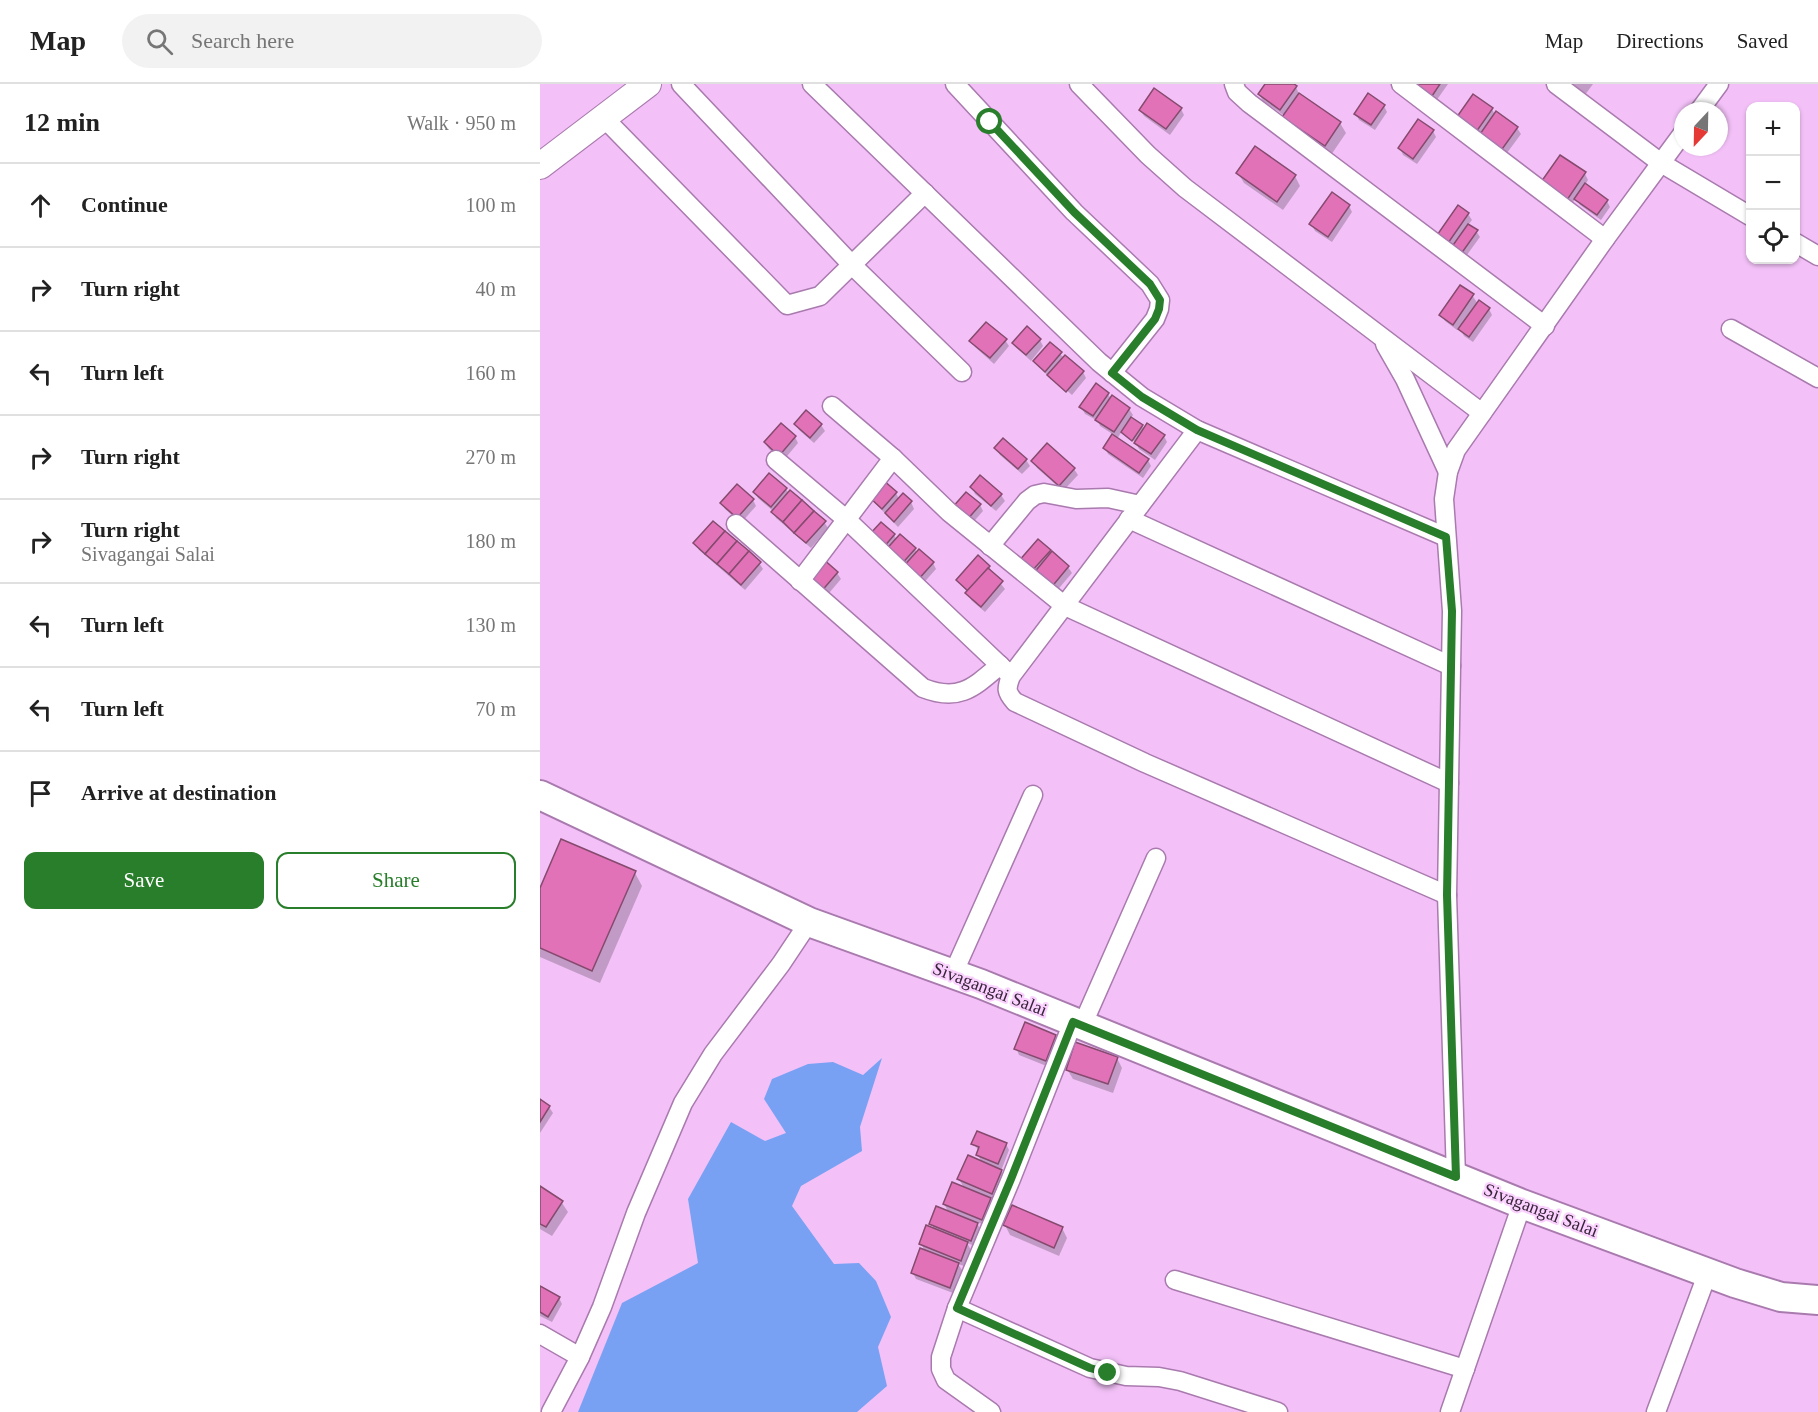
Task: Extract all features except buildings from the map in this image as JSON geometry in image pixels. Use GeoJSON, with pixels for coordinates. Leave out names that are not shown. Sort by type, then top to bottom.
{"type":"FeatureCollection","features":[{"type":"Feature","properties":{"kind":"main road","name":"Sivagangai Salai"},"geometry":{"type":"LineString","coordinates":[[540,795],[809,922],[953,974],[1522,1204],[1735,1283],[1781,1297],[1818,1300]]}},
{"type":"Feature","properties":{"kind":"street"},"geometry":{"type":"LineString","coordinates":[[540,166],[648,84]]}},
{"type":"Feature","properties":{"kind":"street"},"geometry":{"type":"LineString","coordinates":[[681,84],[852,265],[962,372]]}},
{"type":"Feature","properties":{"kind":"street"},"geometry":{"type":"LineString","coordinates":[[812,84],[1099,362],[1142,397],[1197,430],[1446,537]]}},
{"type":"Feature","properties":{"kind":"street"},"geometry":{"type":"LineString","coordinates":[[955,84],[1074,212],[1150,284],[1160,300],[1155,319],[1112,373]]}},
{"type":"Feature","properties":{"kind":"street"},"geometry":{"type":"LineString","coordinates":[[1079,84],[1148,155],[1185,188],[1482,413]]}},
{"type":"Feature","properties":{"kind":"street"},"geometry":{"type":"LineString","coordinates":[[1234,84],[1237,92],[1249,103],[1545,326]]}},
{"type":"Feature","properties":{"kind":"street"},"geometry":{"type":"LineString","coordinates":[[1401,84],[1605,239]]}},
{"type":"Feature","properties":{"kind":"street"},"geometry":{"type":"LineString","coordinates":[[1556,84],[1661,163],[1746,214]]}},
{"type":"Feature","properties":{"kind":"street"},"geometry":{"type":"LineString","coordinates":[[1706,102],[1719,84]]}},
{"type":"Feature","properties":{"kind":"street"},"geometry":{"type":"LineString","coordinates":[[604,118],[787,305],[820,296],[926,193]]}},
{"type":"Feature","properties":{"kind":"street"},"geometry":{"type":"LineString","coordinates":[[1456,1177],[1447,895],[1452,611],[1444,500],[1448,472],[1456,450],[1674,145]]}},
{"type":"Feature","properties":{"kind":"street"},"geometry":{"type":"LineString","coordinates":[[1800,245],[1818,256]]}},
{"type":"Feature","properties":{"kind":"street"},"geometry":{"type":"LineString","coordinates":[[1731,329],[1818,378]]}},
{"type":"Feature","properties":{"kind":"street"},"geometry":{"type":"LineString","coordinates":[[1381,338],[1405,379],[1448,472]]}},
{"type":"Feature","properties":{"kind":"street"},"geometry":{"type":"LineString","coordinates":[[832,406],[893,458],[949,512],[1065,606],[1449,783]]}},
{"type":"Feature","properties":{"kind":"street"},"geometry":{"type":"LineString","coordinates":[[736,525],[923,688],[940,694],[957,693],[1005,671],[1065,606],[1197,430]]}},
{"type":"Feature","properties":{"kind":"street"},"geometry":{"type":"LineString","coordinates":[[801,581],[893,458]]}},
{"type":"Feature","properties":{"kind":"street"},"geometry":{"type":"LineString","coordinates":[[776,460],[847,520],[1005,671],[1007,694],[1016,702],[1145,763],[1447,895]]}},
{"type":"Feature","properties":{"kind":"street"},"geometry":{"type":"LineString","coordinates":[[990,546],[1027,501],[1035,495],[1044,492],[1076,499],[1108,498],[1451,666]]}},
{"type":"Feature","properties":{"kind":"street"},"geometry":{"type":"LineString","coordinates":[[953,974],[1033,795]]}},
{"type":"Feature","properties":{"kind":"street"},"geometry":{"type":"LineString","coordinates":[[991,1412],[946,1380],[940,1369],[940,1358],[957,1308],[1077,1024],[1156,858]]}},
{"type":"Feature","properties":{"kind":"street"},"geometry":{"type":"LineString","coordinates":[[551,1412],[580,1357],[602,1307],[636,1213],[683,1103],[713,1053],[781,964],[809,922]]}},
{"type":"Feature","properties":{"kind":"street"},"geometry":{"type":"LineString","coordinates":[[1450,1412],[1522,1204]]}},
{"type":"Feature","properties":{"kind":"street"},"geometry":{"type":"LineString","coordinates":[[1656,1412],[1708,1272]]}},
{"type":"Feature","properties":{"kind":"street"},"geometry":{"type":"LineString","coordinates":[[1175,1280],[1465,1369]]}},
{"type":"Feature","properties":{"kind":"street"},"geometry":{"type":"LineString","coordinates":[[957,1308],[1090,1368],[1126,1376],[1159,1377],[1180,1381],[1278,1412]]}},
{"type":"Feature","properties":{"kind":"street"},"geometry":{"type":"LineString","coordinates":[[540,1335],[580,1357]]}},
{"type":"Feature","properties":{"kind":"water"},"geometry":{"type":"Polygon","coordinates":[[[882,1058],[860,1127],[862,1151],[801,1186],[792,1206],[834,1264],[859,1263],[876,1281],[891,1317],[878,1347],[887,1386],[857,1412],[578,1412],[622,1303],[698,1263],[688,1199],[731,1122],[765,1141],[786,1133],[764,1099],[772,1079],[808,1064],[833,1062],[863,1075],[882,1058]]]}},
{"type":"Feature","properties":{"kind":"route"},"geometry":{"type":"LineString","coordinates":[[990,122],[1074,212],[1150,284],[1160,300],[1155,319],[1112,373],[1142,397],[1197,430],[1446,537],[1452,611],[1447,895],[1456,1177],[1073,1022],[957,1308],[1090,1368],[1108,1373]]}}]}
